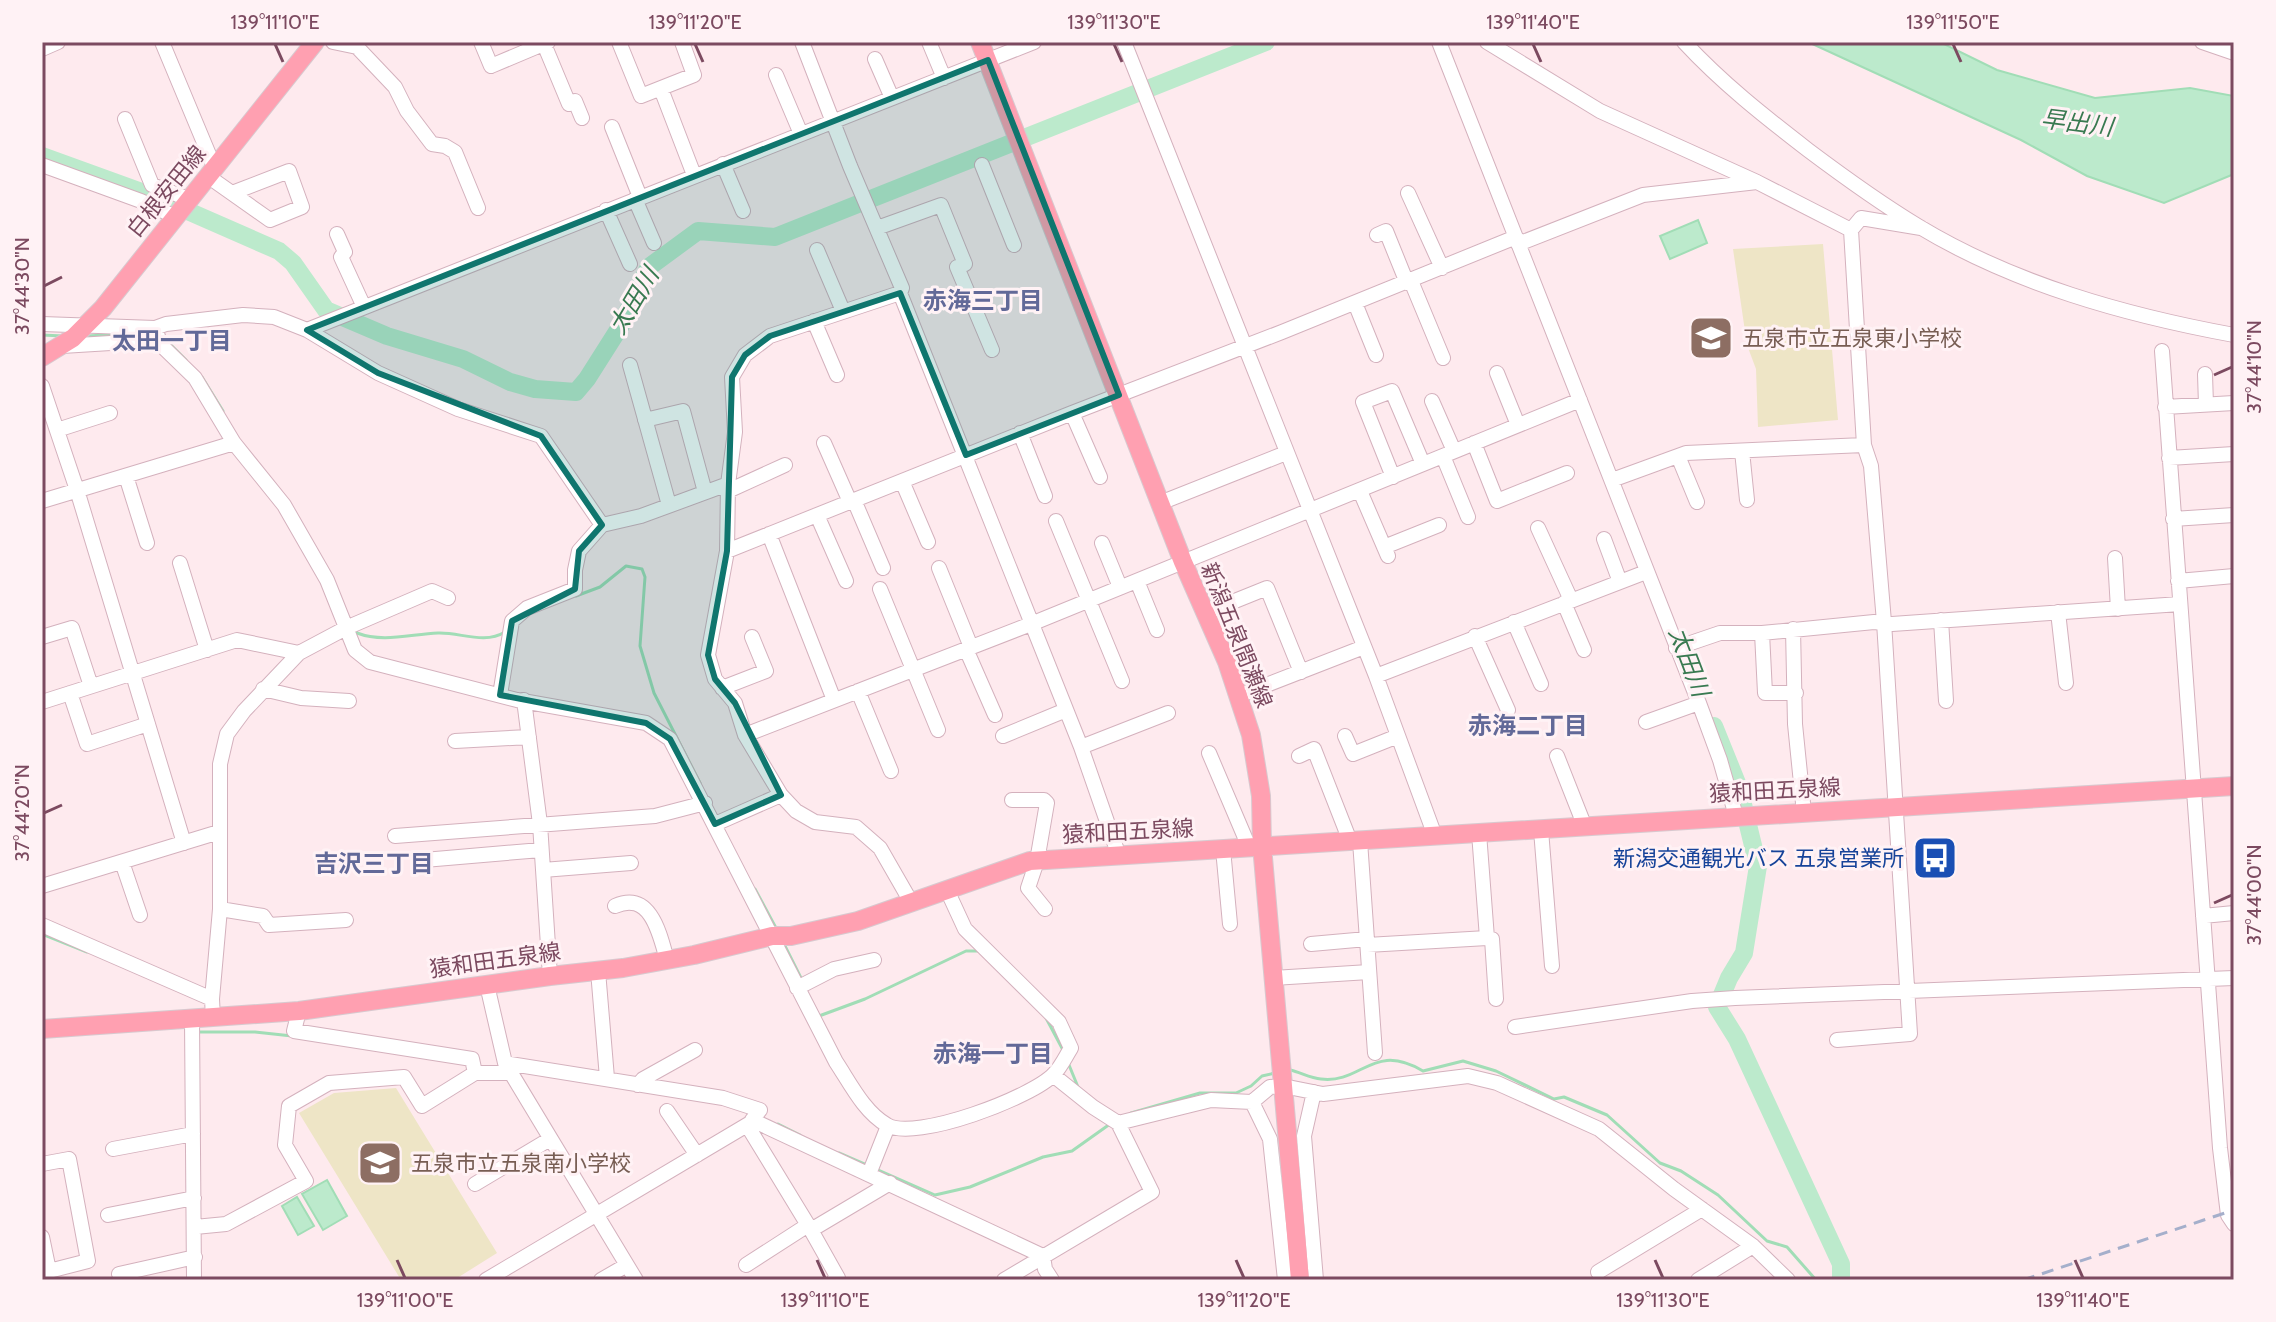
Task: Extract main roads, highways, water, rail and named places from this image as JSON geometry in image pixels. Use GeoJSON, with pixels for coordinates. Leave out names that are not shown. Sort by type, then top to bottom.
{"type":"FeatureCollection","features":[{"type":"Feature","properties":{"kind":"main road","name":"白根安田線"},"geometry":{"type":"LineString","coordinates":[[42,357],[62,346],[85,327],[191,200],[315,42]]}},
{"type":"Feature","properties":{"kind":"main road","name":"新潟五泉間瀬線"},"geometry":{"type":"LineString","coordinates":[[980,42],[1183,562],[1227,662],[1251,735],[1261,796],[1256,846],[1282,1062],[1300,1280]]}},
{"type":"Feature","properties":{"kind":"main road","name":"猿和田五泉線"},"geometry":{"type":"LineString","coordinates":[[42,1029],[192,1019],[212,1009],[299,1011],[667,960],[772,936],[791,936],[858,921],[997,871],[1037,861],[2234,786]]}},
{"type":"Feature","properties":{"kind":"water","name":"早出川"},"geometry":{"type":"Polygon","coordinates":[[[1808,42],[1940,42],[1997,70],[2095,98],[2190,88],[2234,96],[2234,174],[2164,203],[2087,176],[2021,140],[1808,42]]]}},
{"type":"Feature","properties":{"kind":"water"},"geometry":{"type":"Polygon","coordinates":[[[1698,220],[1707,243],[1670,259],[1660,236],[1698,220]]]}},
{"type":"Feature","properties":{"kind":"water"},"geometry":{"type":"Polygon","coordinates":[[[327,1180],[347,1216],[323,1230],[302,1194],[327,1180]]]}},
{"type":"Feature","properties":{"kind":"water"},"geometry":{"type":"Polygon","coordinates":[[[297,1197],[314,1226],[298,1235],[282,1206],[297,1197]]]}},
{"type":"Feature","properties":{"kind":"waterway","name":"太田川"},"geometry":{"type":"LineString","coordinates":[[42,156],[158,198],[279,251],[293,263],[326,310],[387,336],[463,359],[510,382],[535,389],[576,392],[620,327],[649,267],[698,231],[775,237],[1266,42]]}},
{"type":"Feature","properties":{"kind":"waterway"},"geometry":{"type":"LineString","coordinates":[[86,336],[127,334]]}},
{"type":"Feature","properties":{"kind":"waterway"},"geometry":{"type":"LineString","coordinates":[[42,335],[63,336]]}},
{"type":"Feature","properties":{"kind":"waterway"},"geometry":{"type":"LineString","coordinates":[[171,345],[186,360]]}},
{"type":"Feature","properties":{"kind":"waterway"},"geometry":{"type":"LineString","coordinates":[[202,377],[223,411]]}},
{"type":"Feature","properties":{"kind":"waterway"},"geometry":{"type":"LineString","coordinates":[[576,596],[600,587],[626,566],[642,569],[645,577],[640,646],[654,693],[700,783]]}},
{"type":"Feature","properties":{"kind":"waterway"},"geometry":{"type":"LineString","coordinates":[[355,628],[357,633],[387,638],[438,633],[489,638],[505,632]]}},
{"type":"Feature","properties":{"kind":"waterway","name":"太田川"},"geometry":{"type":"LineString","coordinates":[[1714,726],[1739,788],[1758,866],[1744,953],[1717,1007],[1737,1039],[1841,1264],[1841,1280]]}},
{"type":"Feature","properties":{"kind":"waterway"},"geometry":{"type":"LineString","coordinates":[[755,889],[776,928]]}},
{"type":"Feature","properties":{"kind":"waterway"},"geometry":{"type":"LineString","coordinates":[[42,934],[87,952]]}},
{"type":"Feature","properties":{"kind":"waterway"},"geometry":{"type":"LineString","coordinates":[[783,942],[801,978]]}},
{"type":"Feature","properties":{"kind":"waterway"},"geometry":{"type":"LineString","coordinates":[[818,1014],[865,999],[966,951],[979,951]]}},
{"type":"Feature","properties":{"kind":"waterway"},"geometry":{"type":"LineString","coordinates":[[1046,1018],[1063,1050]]}},
{"type":"Feature","properties":{"kind":"waterway"},"geometry":{"type":"LineString","coordinates":[[198,1030],[292,1036]]}},
{"type":"Feature","properties":{"kind":"waterway"},"geometry":{"type":"LineString","coordinates":[[1290,1070],[1317,1078],[1335,1079],[1392,1060],[1423,1071],[1463,1061],[1496,1071],[1554,1099],[1564,1097],[1607,1115],[1660,1163],[1681,1171],[1718,1195],[1767,1241],[1787,1247],[1816,1280]]}},
{"type":"Feature","properties":{"kind":"waterway"},"geometry":{"type":"LineString","coordinates":[[1069,1065],[1078,1087]]}},
{"type":"Feature","properties":{"kind":"waterway"},"geometry":{"type":"LineString","coordinates":[[1131,1113],[1200,1093],[1236,1093],[1262,1076],[1275,1073]]}},
{"type":"Feature","properties":{"kind":"waterway"},"geometry":{"type":"LineString","coordinates":[[778,1124],[800,1135]]}},
{"type":"Feature","properties":{"kind":"waterway"},"geometry":{"type":"LineString","coordinates":[[876,1169],[935,1195],[970,1187],[1043,1157],[1072,1151],[1110,1124]]}},
{"type":"Feature","properties":{"kind":"waterway"},"geometry":{"type":"LineString","coordinates":[[839,1153],[869,1166]]}},
{"type":"Feature","properties":{"kind":"railway"},"geometry":{"type":"LineString","coordinates":[[2023,1280],[2234,1210]]}},
{"type":"Feature","properties":{"kind":"place","name":"五泉市立五泉東小学校"},"geometry":{"type":"Point","coordinates":[1711,338]}},
{"type":"Feature","properties":{"kind":"place","name":"新潟交通観光バス 五泉営業所"},"geometry":{"type":"Point","coordinates":[1935,858]}},
{"type":"Feature","properties":{"kind":"place","name":"五泉市立五泉南小学校"},"geometry":{"type":"Point","coordinates":[380,1163]}},
{"type":"Feature","properties":{"kind":"district","name":"赤海三丁目"},"geometry":{"type":"Point","coordinates":[983,301]}},
{"type":"Feature","properties":{"kind":"district","name":"太田一丁目"},"geometry":{"type":"Point","coordinates":[172,341]}},
{"type":"Feature","properties":{"kind":"district","name":"赤海二丁目"},"geometry":{"type":"Point","coordinates":[1528,726]}},
{"type":"Feature","properties":{"kind":"district","name":"吉沢三丁目"},"geometry":{"type":"Point","coordinates":[374,864]}},
{"type":"Feature","properties":{"kind":"district","name":"赤海一丁目"},"geometry":{"type":"Point","coordinates":[993,1054]}}]}
